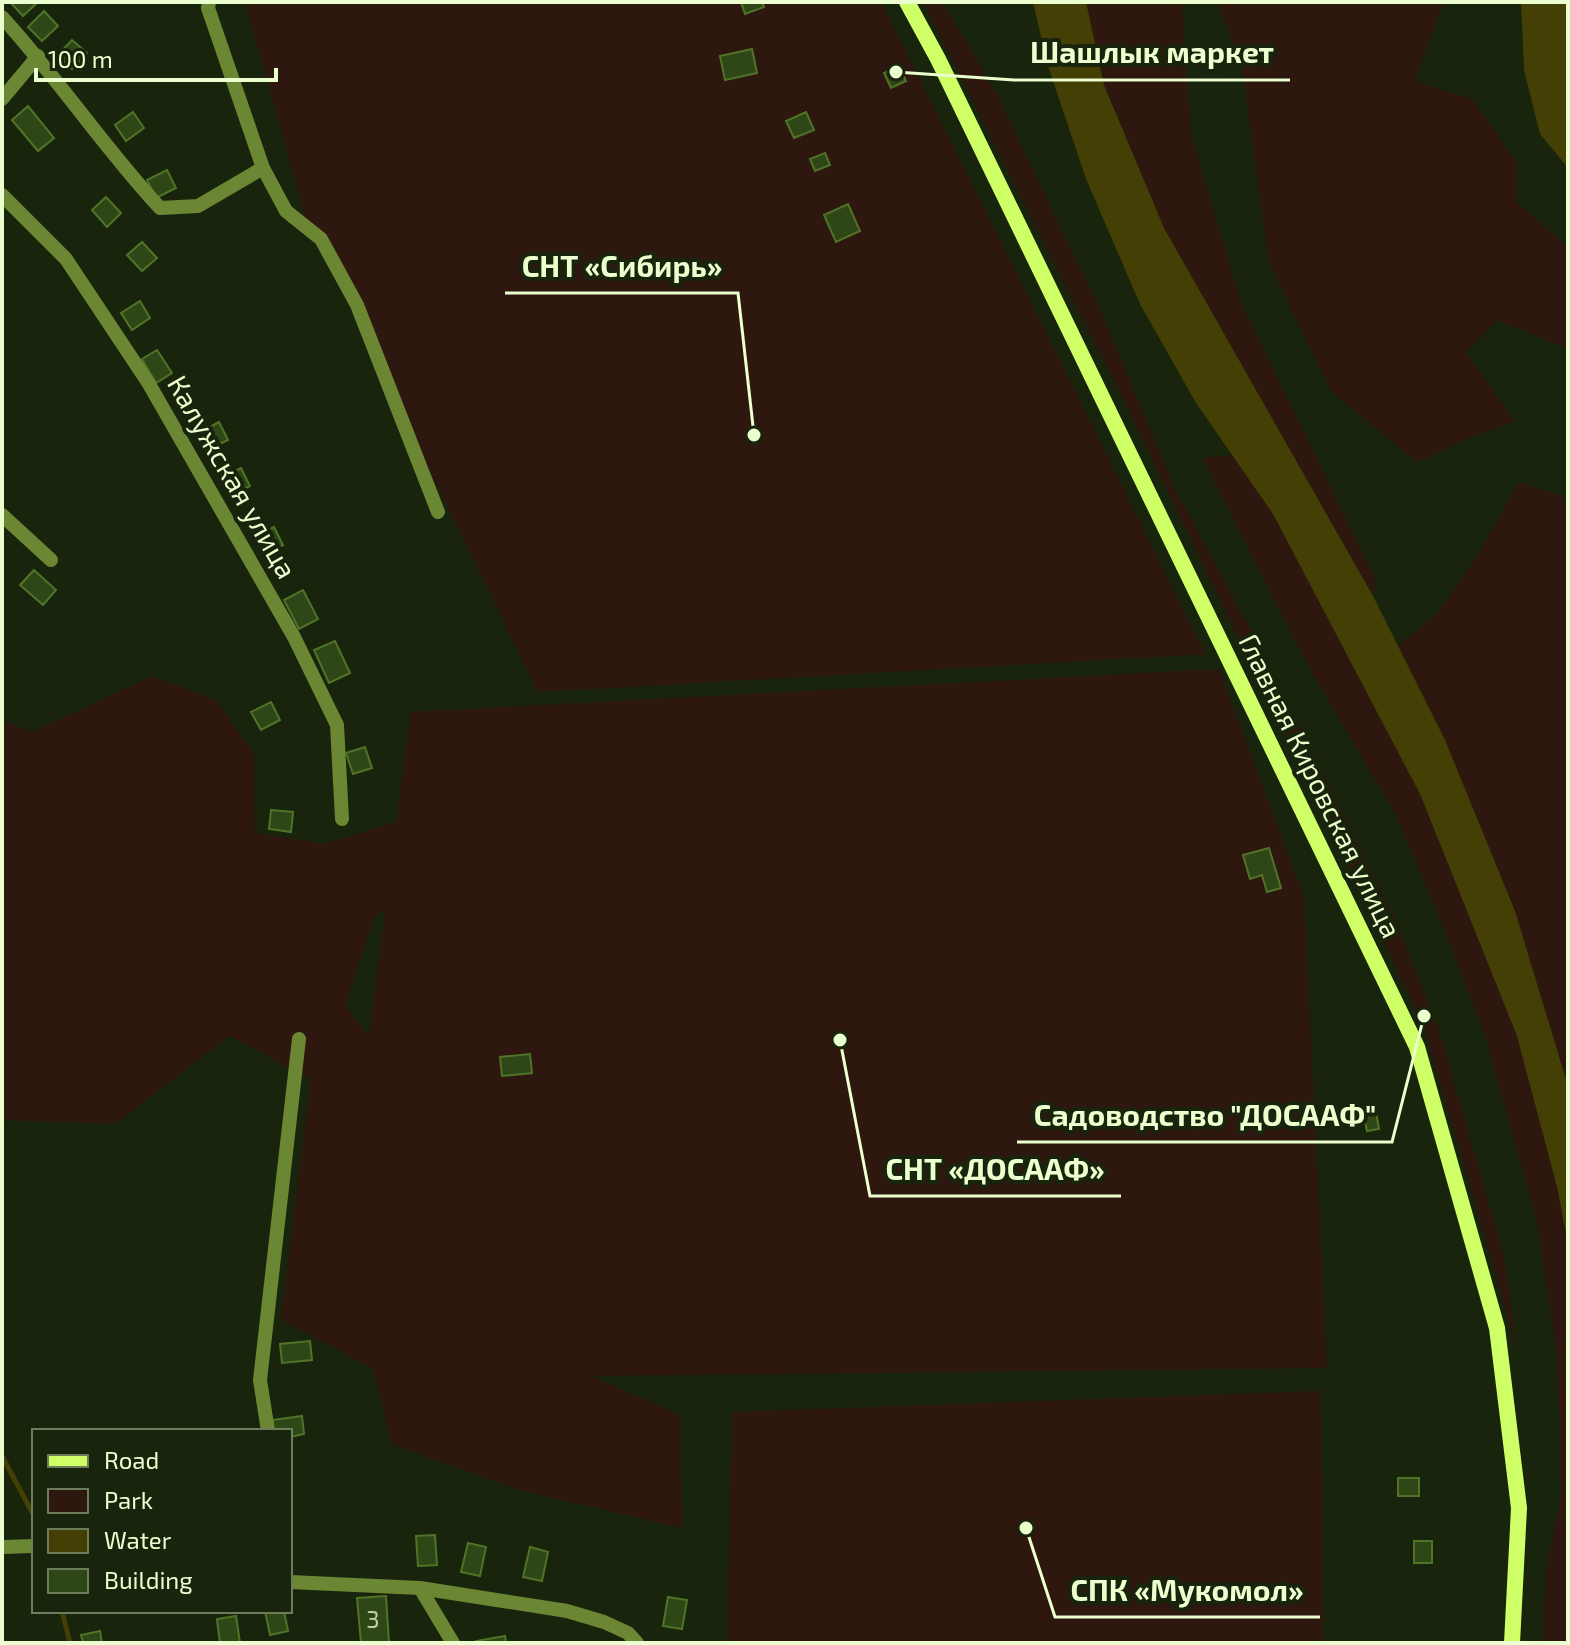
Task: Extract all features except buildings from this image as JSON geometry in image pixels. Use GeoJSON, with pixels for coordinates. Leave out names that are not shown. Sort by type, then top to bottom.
{"type":"FeatureCollection","features":[{"type":"Feature","properties":{"kind":"main road","name":"Главная Кировская улица"},"geometry":{"type":"LineString","coordinates":[[907,2],[945,73],[1417,1047],[1497,1328],[1519,1508],[1512,1643]]}},
{"type":"Feature","properties":{"kind":"street"},"geometry":{"type":"LineString","coordinates":[[209,2],[208,8],[263,168],[286,211],[321,239],[357,305],[438,512]]}},
{"type":"Feature","properties":{"kind":"street"},"geometry":{"type":"LineString","coordinates":[[2,17],[38,56],[160,208],[198,206],[263,168]]}},
{"type":"Feature","properties":{"kind":"street"},"geometry":{"type":"LineString","coordinates":[[2,99],[38,56]]}},
{"type":"Feature","properties":{"kind":"street","name":"Калужская улица"},"geometry":{"type":"LineString","coordinates":[[2,195],[66,259],[149,384],[294,637],[337,725],[342,819]]}},
{"type":"Feature","properties":{"kind":"street"},"geometry":{"type":"LineString","coordinates":[[2,515],[51,560]]}},
{"type":"Feature","properties":{"kind":"street"},"geometry":{"type":"LineString","coordinates":[[268,1429],[260,1380],[299,1039]]}},
{"type":"Feature","properties":{"kind":"street"},"geometry":{"type":"LineString","coordinates":[[2,1547],[32,1546]]}},
{"type":"Feature","properties":{"kind":"street"},"geometry":{"type":"LineString","coordinates":[[292,1582],[420,1588],[567,1611],[604,1622],[628,1633],[637,1643]]}},
{"type":"Feature","properties":{"kind":"street"},"geometry":{"type":"LineString","coordinates":[[420,1588],[453,1643]]}},
{"type":"Feature","properties":{"kind":"green space"},"geometry":{"type":"Polygon","coordinates":[[[245,2],[881,2],[1206,654],[538,692],[305,216],[245,2]]]}},
{"type":"Feature","properties":{"kind":"green space"},"geometry":{"type":"Polygon","coordinates":[[[923,2],[943,2],[997,95],[1104,318],[1174,487],[1259,645],[1394,916],[1438,1027],[1504,1258],[1519,1355],[1423,1024],[1131,415],[923,2]]]}},
{"type":"Feature","properties":{"kind":"green space"},"geometry":{"type":"Polygon","coordinates":[[[1086,2],[1182,2],[1191,133],[1240,301],[1376,580],[1373,596],[1164,228],[1104,85],[1086,2]]]}},
{"type":"Feature","properties":{"kind":"green space"},"geometry":{"type":"Polygon","coordinates":[[[1217,2],[1444,2],[1414,81],[1472,99],[1516,161],[1516,202],[1568,247],[1568,349],[1497,320],[1466,352],[1515,421],[1417,462],[1331,391],[1269,263],[1242,67],[1217,2]]]}},
{"type":"Feature","properties":{"kind":"green space"},"geometry":{"type":"Polygon","coordinates":[[[1232,455],[1273,514],[1420,794],[1517,1036],[1557,1187],[1568,1244],[1568,1643],[1543,1643],[1546,1571],[1561,1495],[1557,1355],[1537,1222],[1486,1038],[1395,813],[1312,673],[1202,458],[1232,455]]]}},
{"type":"Feature","properties":{"kind":"green space"},"geometry":{"type":"Polygon","coordinates":[[[1519,482],[1562,496],[1568,508],[1568,1086],[1515,911],[1445,740],[1398,646],[1437,614],[1476,558],[1519,482]]]}},
{"type":"Feature","properties":{"kind":"green space"},"geometry":{"type":"Polygon","coordinates":[[[1219,669],[1304,897],[1327,1368],[591,1376],[680,1415],[682,1528],[520,1490],[392,1444],[373,1369],[281,1319],[311,1079],[229,1036],[115,1124],[2,1120],[2,721],[33,732],[152,676],[217,701],[254,754],[255,833],[325,844],[396,822],[411,712],[1219,669]],[[385,909],[374,918],[345,1005],[369,1037],[385,909]]]}},
{"type":"Feature","properties":{"kind":"green space"},"geometry":{"type":"Polygon","coordinates":[[[1321,1391],[1323,1643],[727,1643],[732,1412],[1321,1391]]]}},
{"type":"Feature","properties":{"kind":"water"},"geometry":{"type":"Polygon","coordinates":[[[1033,2],[1086,2],[1104,85],[1164,228],[1373,596],[1445,740],[1515,911],[1568,1086],[1568,1244],[1557,1187],[1517,1036],[1420,794],[1273,514],[1196,403],[1140,304],[1086,179],[1047,63],[1033,2]]]}},
{"type":"Feature","properties":{"kind":"water"},"geometry":{"type":"Polygon","coordinates":[[[1521,2],[1568,2],[1568,168],[1540,134],[1524,70],[1521,2]]]}},
{"type":"Feature","properties":{"kind":"waterway"},"geometry":{"type":"LineString","coordinates":[[2,1456],[32,1512]]}},
{"type":"Feature","properties":{"kind":"waterway"},"geometry":{"type":"LineString","coordinates":[[62,1613],[70,1643]]}},
{"type":"Feature","properties":{"kind":"place","name":"Шашлык маркет"},"geometry":{"type":"Point","coordinates":[896,72]}},
{"type":"Feature","properties":{"kind":"place","name":"СНТ «Сибирь»"},"geometry":{"type":"Point","coordinates":[754,435]}},
{"type":"Feature","properties":{"kind":"place","name":"Садоводство \"ДОСААФ\""},"geometry":{"type":"Point","coordinates":[1424,1016]}},
{"type":"Feature","properties":{"kind":"place","name":"СНТ «ДОСААФ»"},"geometry":{"type":"Point","coordinates":[840,1040]}},
{"type":"Feature","properties":{"kind":"place","name":"СПК «Мукомол»"},"geometry":{"type":"Point","coordinates":[1026,1528]}}]}
